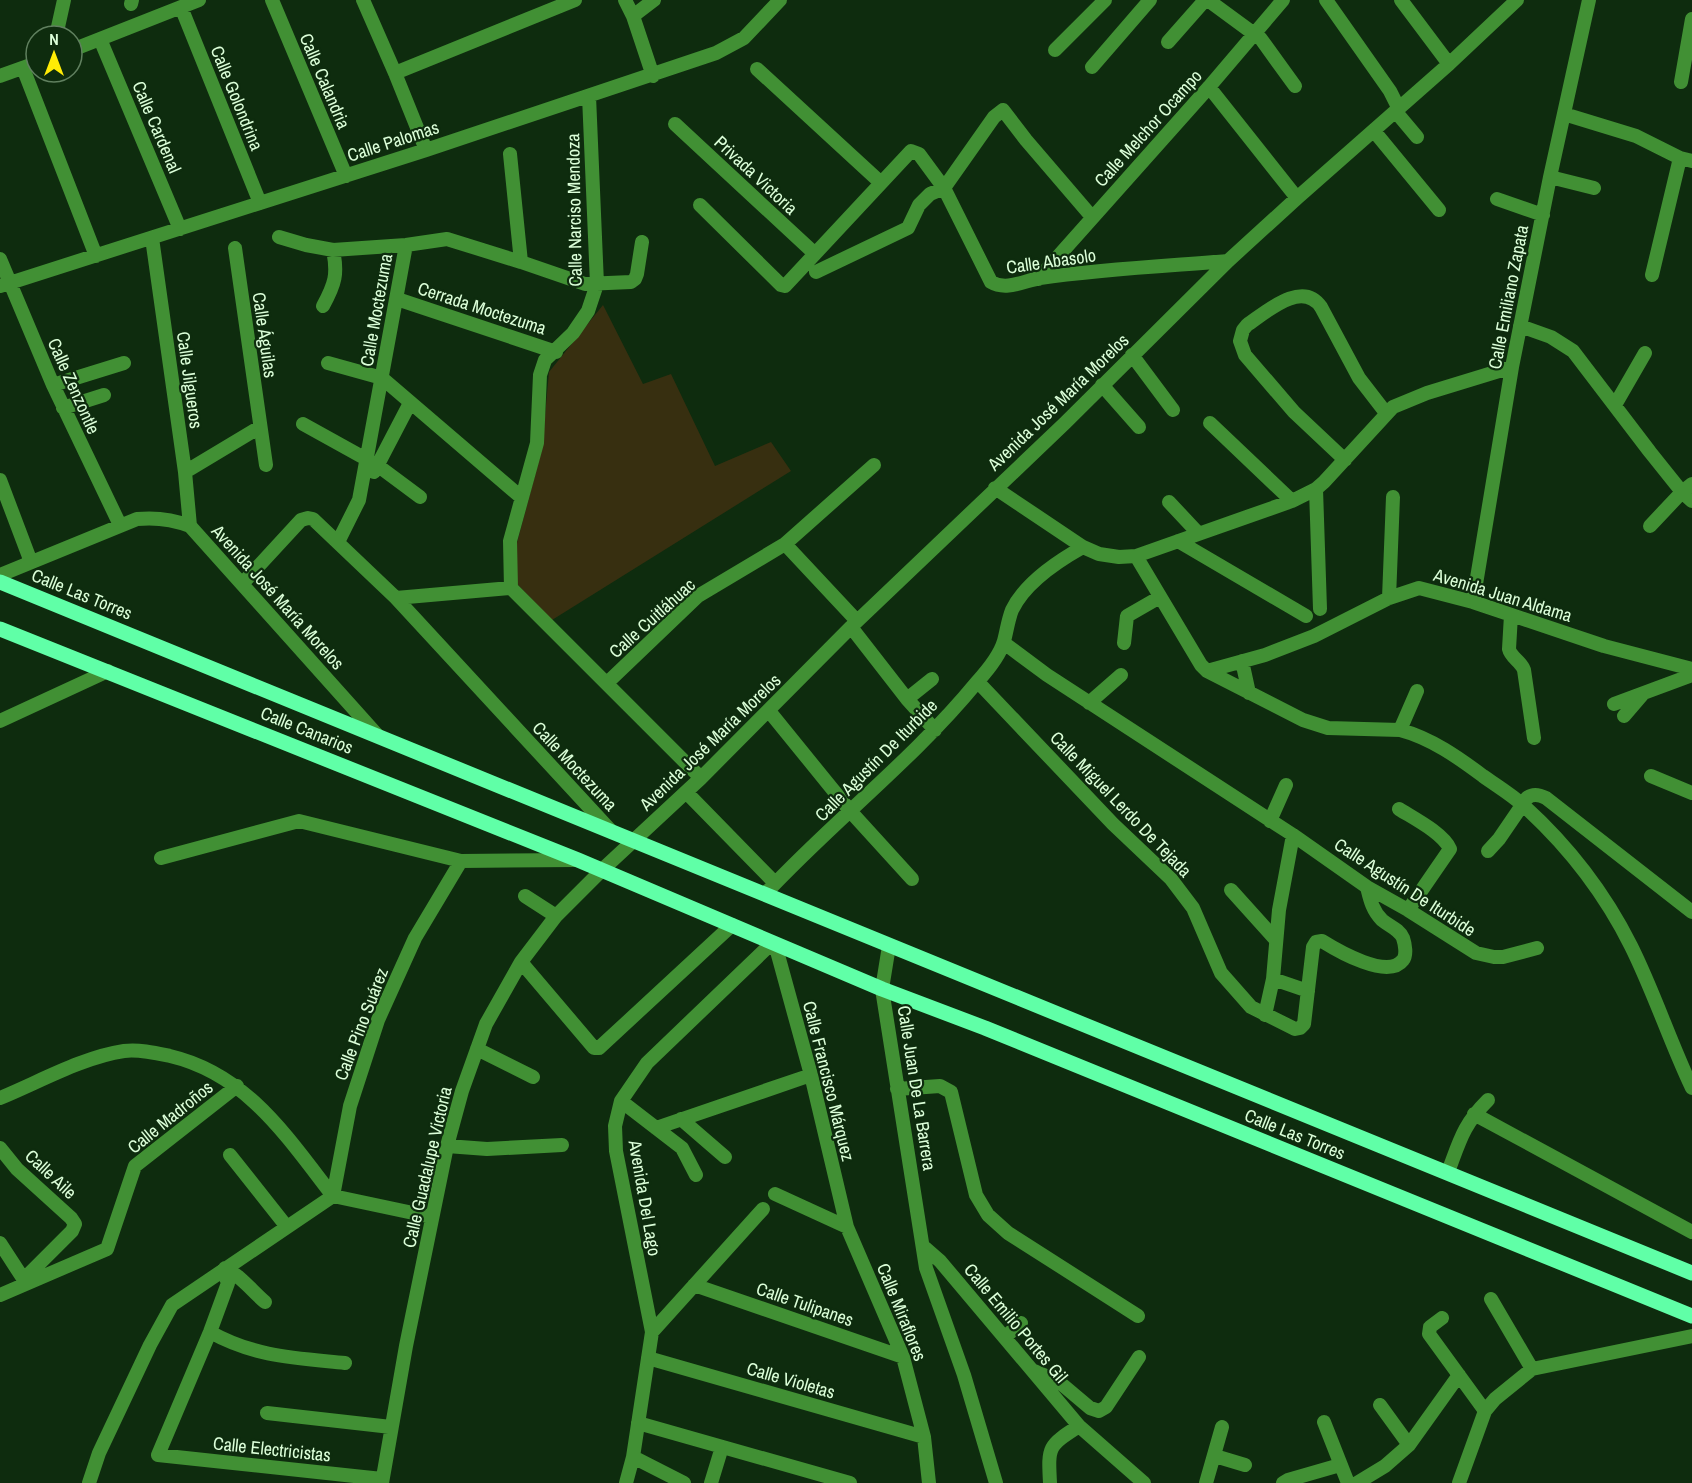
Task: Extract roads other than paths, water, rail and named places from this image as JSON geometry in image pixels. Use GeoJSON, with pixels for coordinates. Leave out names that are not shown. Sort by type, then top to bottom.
{"type":"FeatureCollection","features":[{"type":"Feature","properties":{"kind":"main road","name":"Calle Las Torres"},"geometry":{"type":"LineString","coordinates":[[0,582],[149,642]]}},
{"type":"Feature","properties":{"kind":"main road"},"geometry":{"type":"LineString","coordinates":[[0,629],[108,671]]}},
{"type":"Feature","properties":{"kind":"main road","name":"Calle Canarios"},"geometry":{"type":"LineString","coordinates":[[149,642],[633,841],[770,889]]}},
{"type":"Feature","properties":{"kind":"main road","name":"Calle Canarios"},"geometry":{"type":"LineString","coordinates":[[108,671],[578,860],[732,925]]}},
{"type":"Feature","properties":{"kind":"main road"},"geometry":{"type":"LineString","coordinates":[[770,889],[889,946]]}},
{"type":"Feature","properties":{"kind":"main road","name":"Calle Juan De La Barrera"},"geometry":{"type":"LineString","coordinates":[[732,925],[882,989]]}},
{"type":"Feature","properties":{"kind":"main road","name":"Calle Las Torres"},"geometry":{"type":"LineString","coordinates":[[889,946],[1692,1273]]}},
{"type":"Feature","properties":{"kind":"main road","name":"Calle Las Torres"},"geometry":{"type":"LineString","coordinates":[[882,989],[985,1028],[1692,1316]]}},
{"type":"Feature","properties":{"kind":"street"},"geometry":{"type":"LineString","coordinates":[[59,24],[64,0]]}},
{"type":"Feature","properties":{"kind":"street"},"geometry":{"type":"LineString","coordinates":[[84,45],[199,0]]}},
{"type":"Feature","properties":{"kind":"street","name":"Calle Calandria"},"geometry":{"type":"LineString","coordinates":[[272,0],[346,176]]}},
{"type":"Feature","properties":{"kind":"street"},"geometry":{"type":"LineString","coordinates":[[395,73],[575,0]]}},
{"type":"Feature","properties":{"kind":"street"},"geometry":{"type":"LineString","coordinates":[[625,0],[633,16],[653,75]]}},
{"type":"Feature","properties":{"kind":"street"},"geometry":{"type":"LineString","coordinates":[[633,16],[654,0]]}},
{"type":"Feature","properties":{"kind":"street","name":"Calle Palomas"},"geometry":{"type":"LineString","coordinates":[[5,284],[346,176],[716,53],[744,38],[780,0]]}},
{"type":"Feature","properties":{"kind":"street"},"geometry":{"type":"LineString","coordinates":[[1055,50],[1105,0]]}},
{"type":"Feature","properties":{"kind":"street"},"geometry":{"type":"LineString","coordinates":[[1092,67],[1150,0]]}},
{"type":"Feature","properties":{"kind":"street"},"geometry":{"type":"LineString","coordinates":[[1168,42],[1207,0],[1264,43],[1295,86]]}},
{"type":"Feature","properties":{"kind":"street","name":"Calle Melchor Ocampo"},"geometry":{"type":"LineString","coordinates":[[1038,279],[1209,87],[1283,0]]}},
{"type":"Feature","properties":{"kind":"street"},"geometry":{"type":"LineString","coordinates":[[1326,0],[1390,91],[1397,111],[1417,136]]}},
{"type":"Feature","properties":{"kind":"street"},"geometry":{"type":"LineString","coordinates":[[1401,0],[1449,64]]}},
{"type":"Feature","properties":{"kind":"street","name":"Avenida José María Morelos"},"geometry":{"type":"LineString","coordinates":[[633,841],[701,778],[854,624],[1228,261],[1397,111],[1517,0]]}},
{"type":"Feature","properties":{"kind":"street","name":"Calle Emiliano Zapata"},"geometry":{"type":"LineString","coordinates":[[1473,602],[1512,367],[1550,177],[1589,0]]}},
{"type":"Feature","properties":{"kind":"street"},"geometry":{"type":"LineString","coordinates":[[369,2],[426,150]]}},
{"type":"Feature","properties":{"kind":"street","name":"Calle Golondrina"},"geometry":{"type":"LineString","coordinates":[[181,7],[260,203]]}},
{"type":"Feature","properties":{"kind":"street"},"geometry":{"type":"LineString","coordinates":[[1681,82],[1692,19]]}},
{"type":"Feature","properties":{"kind":"street","name":"Calle Cardenal"},"geometry":{"type":"LineString","coordinates":[[100,39],[180,229]]}},
{"type":"Feature","properties":{"kind":"street"},"geometry":{"type":"LineString","coordinates":[[0,76],[24,67]]}},
{"type":"Feature","properties":{"kind":"street"},"geometry":{"type":"LineString","coordinates":[[700,205],[781,285],[785,286],[880,182],[757,69]]}},
{"type":"Feature","properties":{"kind":"street"},"geometry":{"type":"LineString","coordinates":[[37,84],[96,256]]}},
{"type":"Feature","properties":{"kind":"street"},"geometry":{"type":"LineString","coordinates":[[1209,87],[1297,198]]}},
{"type":"Feature","properties":{"kind":"street","name":"Calle Narciso Mendoza"},"geometry":{"type":"LineString","coordinates":[[511,588],[510,541],[537,443],[540,375],[545,360],[556,352],[573,333],[588,311],[597,284],[589,96]]}},
{"type":"Feature","properties":{"kind":"street"},"geometry":{"type":"LineString","coordinates":[[816,272],[908,228],[919,204],[930,194],[944,188],[994,117],[1003,110],[1092,217]]}},
{"type":"Feature","properties":{"kind":"street"},"geometry":{"type":"LineString","coordinates":[[1564,114],[1636,136],[1686,160],[1652,275]]}},
{"type":"Feature","properties":{"kind":"street","name":"Privada Victoria"},"geometry":{"type":"LineString","coordinates":[[675,124],[814,253]]}},
{"type":"Feature","properties":{"kind":"street"},"geometry":{"type":"LineString","coordinates":[[1374,131],[1439,210]]}},
{"type":"Feature","properties":{"kind":"street","name":"Calle Abasolo"},"geometry":{"type":"LineString","coordinates":[[880,182],[911,151],[919,154],[944,188],[991,282],[1000,286],[1038,279],[1228,261]]}},
{"type":"Feature","properties":{"kind":"street"},"geometry":{"type":"LineString","coordinates":[[510,154],[521,262]]}},
{"type":"Feature","properties":{"kind":"street"},"geometry":{"type":"LineString","coordinates":[[1550,177],[1594,188]]}},
{"type":"Feature","properties":{"kind":"street"},"geometry":{"type":"LineString","coordinates":[[1497,199],[1543,215]]}},
{"type":"Feature","properties":{"kind":"street"},"geometry":{"type":"LineString","coordinates":[[279,237],[333,250],[406,245]]}},
{"type":"Feature","properties":{"kind":"street","name":"Calle Jilgueros"},"geometry":{"type":"LineString","coordinates":[[152,238],[185,472],[190,526]]}},
{"type":"Feature","properties":{"kind":"street","name":"Calle Moctezuma"},"geometry":{"type":"LineString","coordinates":[[338,542],[359,500],[372,462],[382,378],[406,245],[447,239],[585,284],[625,284],[635,279],[642,242]]}},
{"type":"Feature","properties":{"kind":"street","name":"Calle Águilas"},"geometry":{"type":"LineString","coordinates":[[235,248],[266,465]]}},
{"type":"Feature","properties":{"kind":"street"},"geometry":{"type":"LineString","coordinates":[[323,306],[333,288],[337,269],[333,250]]}},
{"type":"Feature","properties":{"kind":"street","name":"Calle Zenzontle"},"geometry":{"type":"LineString","coordinates":[[0,258],[5,284],[120,525]]}},
{"type":"Feature","properties":{"kind":"street"},"geometry":{"type":"LineString","coordinates":[[1345,460],[1294,412],[1245,355],[1240,341],[1243,330],[1282,301],[1300,296],[1312,298],[1321,307],[1359,378],[1386,413]]}},
{"type":"Feature","properties":{"kind":"street","name":"Cerrada Moctezuma"},"geometry":{"type":"LineString","coordinates":[[396,299],[556,352]]}},
{"type":"Feature","properties":{"kind":"street"},"geometry":{"type":"LineString","coordinates":[[1520,326],[1551,337],[1574,351],[1650,452],[1689,492],[1650,526]]}},
{"type":"Feature","properties":{"kind":"street"},"geometry":{"type":"LineString","coordinates":[[1615,405],[1645,352]]}},
{"type":"Feature","properties":{"kind":"street"},"geometry":{"type":"LineString","coordinates":[[1132,355],[1173,410]]}},
{"type":"Feature","properties":{"kind":"street"},"geometry":{"type":"LineString","coordinates":[[53,386],[124,363]]}},
{"type":"Feature","properties":{"kind":"street"},"geometry":{"type":"LineString","coordinates":[[328,363],[382,378],[522,498]]}},
{"type":"Feature","properties":{"kind":"street"},"geometry":{"type":"LineString","coordinates":[[995,489],[1083,547],[1108,556],[1128,557],[1292,501],[1316,489],[1386,413],[1408,399],[1512,367]]}},
{"type":"Feature","properties":{"kind":"street"},"geometry":{"type":"LineString","coordinates":[[1102,385],[1139,428]]}},
{"type":"Feature","properties":{"kind":"street"},"geometry":{"type":"LineString","coordinates":[[63,408],[104,395]]}},
{"type":"Feature","properties":{"kind":"street"},"geometry":{"type":"LineString","coordinates":[[372,462],[410,403]]}},
{"type":"Feature","properties":{"kind":"street"},"geometry":{"type":"LineString","coordinates":[[1210,423],[1292,501]]}},
{"type":"Feature","properties":{"kind":"street"},"geometry":{"type":"LineString","coordinates":[[303,424],[372,462],[420,497]]}},
{"type":"Feature","properties":{"kind":"street"},"geometry":{"type":"LineString","coordinates":[[185,472],[260,426]]}},
{"type":"Feature","properties":{"kind":"street","name":"Calle Cuitláhuac"},"geometry":{"type":"LineString","coordinates":[[607,683],[698,596],[785,544],[874,465]]}},
{"type":"Feature","properties":{"kind":"street"},"geometry":{"type":"LineString","coordinates":[[0,480],[31,562]]}},
{"type":"Feature","properties":{"kind":"street"},"geometry":{"type":"LineString","coordinates":[[1316,489],[1320,609]]}},
{"type":"Feature","properties":{"kind":"street"},"geometry":{"type":"LineString","coordinates":[[1389,598],[1393,497]]}},
{"type":"Feature","properties":{"kind":"street"},"geometry":{"type":"LineString","coordinates":[[1169,502],[1198,534]]}},
{"type":"Feature","properties":{"kind":"street","name":"Avenida José María Morelos"},"geometry":{"type":"LineString","coordinates":[[0,575],[137,519],[156,517],[190,526],[378,736]]}},
{"type":"Feature","properties":{"kind":"street","name":"Calle Moctezuma"},"geometry":{"type":"LineString","coordinates":[[242,584],[301,520],[313,519],[396,598],[612,832]]}},
{"type":"Feature","properties":{"kind":"street"},"geometry":{"type":"LineString","coordinates":[[1178,541],[1306,616]]}},
{"type":"Feature","properties":{"kind":"street"},"geometry":{"type":"LineString","coordinates":[[785,544],[854,624],[907,699],[935,730]]}},
{"type":"Feature","properties":{"kind":"street","name":"Calle Agustín De Iturbide"},"geometry":{"type":"LineString","coordinates":[[770,889],[935,730],[978,682],[1004,643],[1009,618],[1024,593],[1047,572],[1083,547]]}},
{"type":"Feature","properties":{"kind":"street"},"geometry":{"type":"LineString","coordinates":[[1136,555],[1201,665],[1207,671],[1303,720],[1328,728],[1401,730],[1416,735],[1457,757],[1522,804],[1563,845],[1619,924],[1640,964],[1678,1060],[1692,1088]]}},
{"type":"Feature","properties":{"kind":"street"},"geometry":{"type":"LineString","coordinates":[[396,598],[511,588],[701,778]]}},
{"type":"Feature","properties":{"kind":"street","name":"Avenida Juan Aldama"},"geometry":{"type":"LineString","coordinates":[[1207,671],[1265,655],[1314,636],[1389,598],[1419,588],[1473,602],[1604,646],[1692,669]]}},
{"type":"Feature","properties":{"kind":"street"},"geometry":{"type":"LineString","coordinates":[[1124,643],[1127,616],[1160,597]]}},
{"type":"Feature","properties":{"kind":"street"},"geometry":{"type":"LineString","coordinates":[[1511,615],[1509,649],[1510,654],[1524,670],[1534,738]]}},
{"type":"Feature","properties":{"kind":"street","name":"Calle Agustín De Iturbide"},"geometry":{"type":"LineString","coordinates":[[1004,643],[1047,675],[1293,835],[1367,886],[1468,948],[1485,956],[1503,957],[1537,948]]}},
{"type":"Feature","properties":{"kind":"street"},"geometry":{"type":"LineString","coordinates":[[1242,661],[1249,693]]}},
{"type":"Feature","properties":{"kind":"street"},"geometry":{"type":"LineString","coordinates":[[0,721],[108,671]]}},
{"type":"Feature","properties":{"kind":"street"},"geometry":{"type":"LineString","coordinates":[[1089,703],[1121,675]]}},
{"type":"Feature","properties":{"kind":"street"},"geometry":{"type":"LineString","coordinates":[[1614,704],[1692,675]]}},
{"type":"Feature","properties":{"kind":"street"},"geometry":{"type":"LineString","coordinates":[[907,699],[932,679]]}},
{"type":"Feature","properties":{"kind":"street","name":"Calle Miguel Lerdo De Tejada"},"geometry":{"type":"LineString","coordinates":[[978,682],[1113,824],[1172,879],[1193,908],[1221,973],[1251,1007],[1294,1029],[1300,1028],[1304,1024],[1308,991]]}},
{"type":"Feature","properties":{"kind":"street"},"geometry":{"type":"LineString","coordinates":[[1401,730],[1417,691]]}},
{"type":"Feature","properties":{"kind":"street"},"geometry":{"type":"LineString","coordinates":[[1624,716],[1644,693]]}},
{"type":"Feature","properties":{"kind":"street"},"geometry":{"type":"LineString","coordinates":[[769,711],[851,812],[912,879]]}},
{"type":"Feature","properties":{"kind":"street"},"geometry":{"type":"LineString","coordinates":[[1651,776],[1692,793]]}},
{"type":"Feature","properties":{"kind":"street"},"geometry":{"type":"LineString","coordinates":[[1270,821],[1286,785]]}},
{"type":"Feature","properties":{"kind":"street"},"geometry":{"type":"LineString","coordinates":[[686,792],[770,889]]}},
{"type":"Feature","properties":{"kind":"street"},"geometry":{"type":"LineString","coordinates":[[1488,851],[1529,796],[1546,798],[1692,912]]}},
{"type":"Feature","properties":{"kind":"street"},"geometry":{"type":"LineString","coordinates":[[1399,809],[1437,835],[1447,843],[1450,849],[1408,910]]}},
{"type":"Feature","properties":{"kind":"street"},"geometry":{"type":"LineString","coordinates":[[161,858],[299,821],[461,861],[578,860]]}},
{"type":"Feature","properties":{"kind":"street"},"geometry":{"type":"LineString","coordinates":[[1265,1015],[1273,979],[1279,910],[1293,835]]}},
{"type":"Feature","properties":{"kind":"street","name":"Calle Guadalupe Victoria"},"geometry":{"type":"LineString","coordinates":[[382,1481],[447,1146],[462,1091],[486,1024],[521,962],[556,916],[633,841]]}},
{"type":"Feature","properties":{"kind":"street","name":"Calle Pino Suárez"},"geometry":{"type":"LineString","coordinates":[[333,1196],[350,1106],[378,1020],[415,938],[461,861]]}},
{"type":"Feature","properties":{"kind":"street"},"geometry":{"type":"LineString","coordinates":[[1273,979],[1308,991],[1313,947],[1316,942],[1322,941],[1367,964],[1392,967],[1402,963],[1405,956],[1404,940],[1400,932],[1382,920],[1371,906],[1367,886]]}},
{"type":"Feature","properties":{"kind":"street"},"geometry":{"type":"LineString","coordinates":[[1231,890],[1276,940]]}},
{"type":"Feature","properties":{"kind":"street"},"geometry":{"type":"LineString","coordinates":[[525,896],[556,916]]}},
{"type":"Feature","properties":{"kind":"street"},"geometry":{"type":"LineString","coordinates":[[521,962],[594,1048],[599,1048],[732,925]]}},
{"type":"Feature","properties":{"kind":"street","name":"Calle Francisco Márquez"},"geometry":{"type":"LineString","coordinates":[[774,943],[811,1075],[847,1227]]}},
{"type":"Feature","properties":{"kind":"street","name":"Avenida Del Lago"},"geometry":{"type":"LineString","coordinates":[[626,1483],[633,1457],[652,1332],[616,1151],[615,1126],[621,1101],[647,1063],[774,943]]}},
{"type":"Feature","properties":{"kind":"street"},"geometry":{"type":"LineString","coordinates":[[882,989],[889,946]]}},
{"type":"Feature","properties":{"kind":"street","name":"Calle Juan De La Barrera"},"geometry":{"type":"LineString","coordinates":[[882,989],[926,1268],[964,1375],[996,1483]]}},
{"type":"Feature","properties":{"kind":"street"},"geometry":{"type":"LineString","coordinates":[[477,1049],[532,1077]]}},
{"type":"Feature","properties":{"kind":"street"},"geometry":{"type":"LineString","coordinates":[[0,1098],[95,1058],[126,1050],[185,1059],[237,1086],[275,1122],[333,1196],[432,1217]]}},
{"type":"Feature","properties":{"kind":"street"},"geometry":{"type":"LineString","coordinates":[[656,1128],[811,1075]]}},
{"type":"Feature","properties":{"kind":"street","name":"Calle Madroños"},"geometry":{"type":"LineString","coordinates":[[25,1281],[107,1249],[135,1166],[237,1086]]}},
{"type":"Feature","properties":{"kind":"street"},"geometry":{"type":"LineString","coordinates":[[897,1089],[940,1086],[951,1092],[976,1195],[988,1215],[1008,1233],[1138,1317]]}},
{"type":"Feature","properties":{"kind":"street"},"geometry":{"type":"LineString","coordinates":[[1448,1172],[1464,1128],[1488,1100]]}},
{"type":"Feature","properties":{"kind":"street"},"geometry":{"type":"LineString","coordinates":[[621,1101],[682,1148],[696,1175]]}},
{"type":"Feature","properties":{"kind":"street"},"geometry":{"type":"LineString","coordinates":[[1474,1114],[1692,1232]]}},
{"type":"Feature","properties":{"kind":"street"},"geometry":{"type":"LineString","coordinates":[[681,1119],[725,1157]]}},
{"type":"Feature","properties":{"kind":"street"},"geometry":{"type":"LineString","coordinates":[[447,1146],[487,1149],[562,1145]]}},
{"type":"Feature","properties":{"kind":"street","name":"Calle Aile"},"geometry":{"type":"LineString","coordinates":[[0,1148],[17,1169],[75,1224],[72,1231],[25,1281]]}},
{"type":"Feature","properties":{"kind":"street"},"geometry":{"type":"LineString","coordinates":[[230,1155],[287,1227]]}},
{"type":"Feature","properties":{"kind":"street"},"geometry":{"type":"LineString","coordinates":[[775,1194],[847,1227]]}},
{"type":"Feature","properties":{"kind":"street"},"geometry":{"type":"LineString","coordinates":[[89,1483],[99,1453],[171,1305],[333,1196]]}},
{"type":"Feature","properties":{"kind":"street"},"geometry":{"type":"LineString","coordinates":[[652,1332],[763,1209]]}},
{"type":"Feature","properties":{"kind":"street","name":"Calle Miraflores"},"geometry":{"type":"LineString","coordinates":[[847,1227],[903,1357],[924,1437],[929,1483]]}},
{"type":"Feature","properties":{"kind":"street"},"geometry":{"type":"LineString","coordinates":[[0,1243],[25,1281],[0,1295]]}},
{"type":"Feature","properties":{"kind":"street","name":"Calle Emilio Portes Gil"},"geometry":{"type":"LineString","coordinates":[[924,1247],[940,1261],[1079,1425],[1144,1483]]}},
{"type":"Feature","properties":{"kind":"street"},"geometry":{"type":"LineString","coordinates":[[224,1269],[233,1272],[250,1290],[266,1302]]}},
{"type":"Feature","properties":{"kind":"street"},"geometry":{"type":"LineString","coordinates":[[224,1269],[228,1283],[210,1332],[230,1343],[251,1350],[273,1355],[345,1363]]}},
{"type":"Feature","properties":{"kind":"street","name":"Calle Tulipanes"},"geometry":{"type":"LineString","coordinates":[[694,1285],[903,1357]]}},
{"type":"Feature","properties":{"kind":"street"},"geometry":{"type":"LineString","coordinates":[[1491,1299],[1532,1369]]}},
{"type":"Feature","properties":{"kind":"street"},"geometry":{"type":"LineString","coordinates":[[1442,1318],[1430,1327],[1430,1334],[1485,1411]]}},
{"type":"Feature","properties":{"kind":"street"},"geometry":{"type":"LineString","coordinates":[[1005,1337],[1021,1323]]}},
{"type":"Feature","properties":{"kind":"street","name":"Calle Electricistas"},"geometry":{"type":"LineString","coordinates":[[210,1332],[158,1455],[382,1481]]}},
{"type":"Feature","properties":{"kind":"street"},"geometry":{"type":"LineString","coordinates":[[1459,1483],[1485,1411],[1495,1399],[1532,1369],[1692,1336]]}},
{"type":"Feature","properties":{"kind":"street"},"geometry":{"type":"LineString","coordinates":[[1031,1370],[1058,1382],[1090,1408],[1100,1411],[1106,1407],[1139,1357]]}},
{"type":"Feature","properties":{"kind":"street","name":"Calle Violetas"},"geometry":{"type":"LineString","coordinates":[[648,1359],[924,1437]]}},
{"type":"Feature","properties":{"kind":"street"},"geometry":{"type":"LineString","coordinates":[[1358,1483],[1391,1462],[1409,1445],[1458,1376]]}},
{"type":"Feature","properties":{"kind":"street"},"geometry":{"type":"LineString","coordinates":[[1380,1405],[1409,1445]]}},
{"type":"Feature","properties":{"kind":"street"},"geometry":{"type":"LineString","coordinates":[[267,1413],[391,1427]]}},
{"type":"Feature","properties":{"kind":"street"},"geometry":{"type":"LineString","coordinates":[[1324,1422],[1348,1483]]}},
{"type":"Feature","properties":{"kind":"street"},"geometry":{"type":"LineString","coordinates":[[638,1423],[850,1483]]}},
{"type":"Feature","properties":{"kind":"street"},"geometry":{"type":"LineString","coordinates":[[1050,1483],[1049,1451],[1054,1444],[1079,1425]]}},
{"type":"Feature","properties":{"kind":"street"},"geometry":{"type":"LineString","coordinates":[[1206,1483],[1222,1427]]}},
{"type":"Feature","properties":{"kind":"street"},"geometry":{"type":"LineString","coordinates":[[711,1483],[722,1447]]}},
{"type":"Feature","properties":{"kind":"street"},"geometry":{"type":"LineString","coordinates":[[1215,1456],[1245,1465]]}},
{"type":"Feature","properties":{"kind":"street"},"geometry":{"type":"LineString","coordinates":[[633,1457],[684,1483]]}},
{"type":"Feature","properties":{"kind":"street"},"geometry":{"type":"LineString","coordinates":[[1283,1483],[1340,1465]]}}]}
